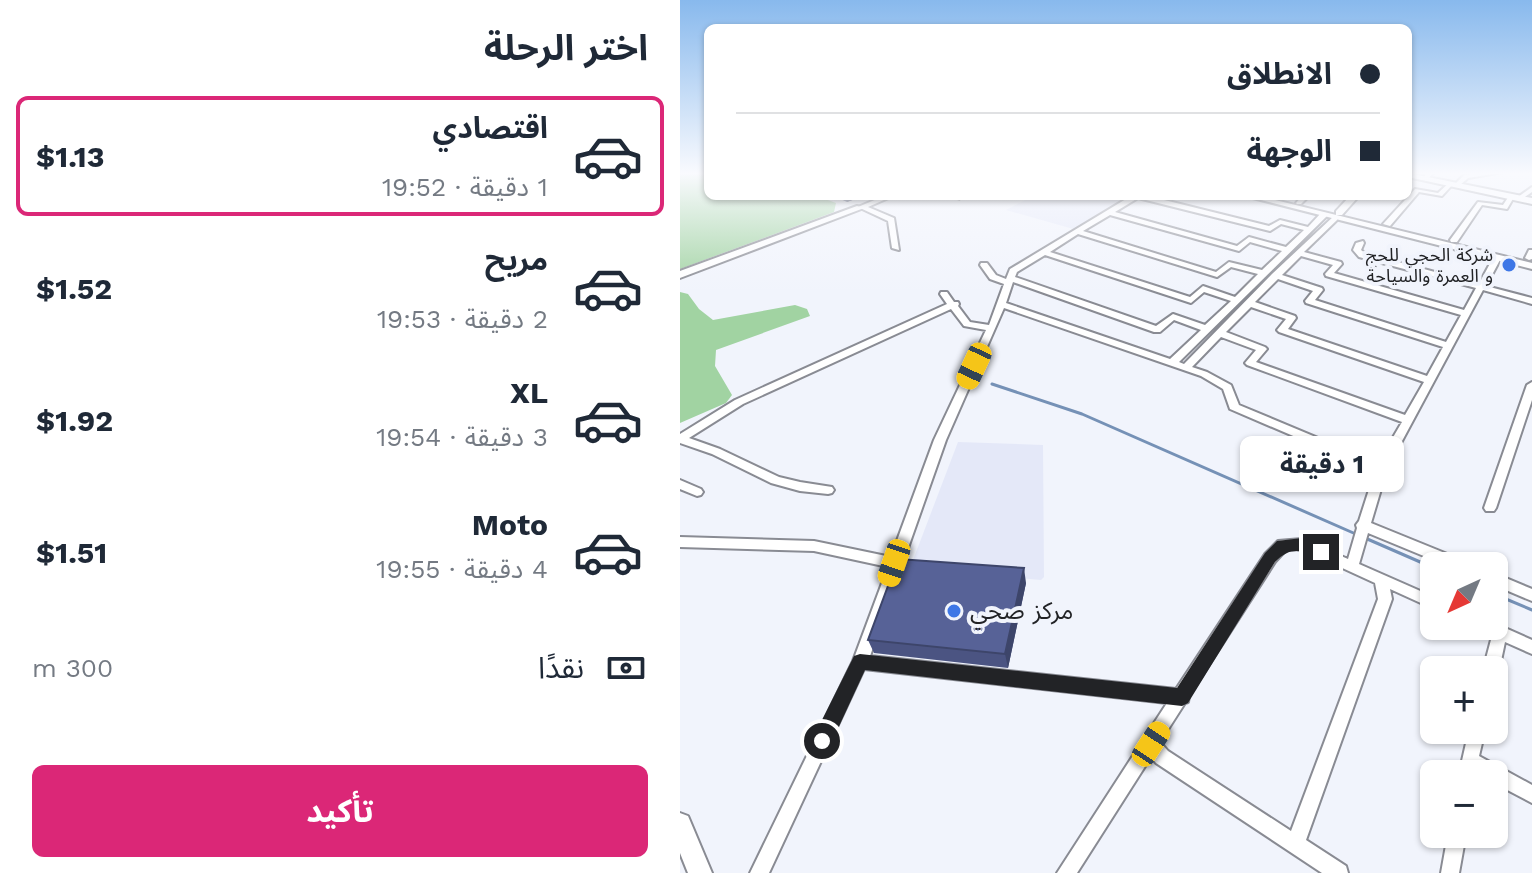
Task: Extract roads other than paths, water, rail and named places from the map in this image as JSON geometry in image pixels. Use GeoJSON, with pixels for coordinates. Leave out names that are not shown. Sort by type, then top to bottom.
{"type":"FeatureCollection","features":[{"type":"Feature","properties":{"kind":"main road"},"geometry":{"type":"LineString","coordinates":[[680,275],[847,213]]}},
{"type":"Feature","properties":{"kind":"main road"},"geometry":{"type":"LineString","coordinates":[[1323,213],[1497,258],[1531,259]]}},
{"type":"Feature","properties":{"kind":"main road"},"geometry":{"type":"LineString","coordinates":[[1329,213],[1531,259]]}},
{"type":"Feature","properties":{"kind":"main road"},"geometry":{"type":"LineString","coordinates":[[680,824],[700,873]]}},
{"type":"Feature","properties":{"kind":"street"},"geometry":{"type":"LineString","coordinates":[[875,213],[891,220],[896,248]]}},
{"type":"Feature","properties":{"kind":"street"},"geometry":{"type":"LineString","coordinates":[[759,873],[860,662],[940,440],[992,328],[1013,271],[1110,213],[1239,249],[1249,239],[1287,250]]}},
{"type":"Feature","properties":{"kind":"street"},"geometry":{"type":"LineString","coordinates":[[1205,213],[1270,229],[1280,222],[1308,229]]}},
{"type":"Feature","properties":{"kind":"street"},"geometry":{"type":"LineString","coordinates":[[1387,224],[1397,213]]}},
{"type":"Feature","properties":{"kind":"street"},"geometry":{"type":"LineString","coordinates":[[1454,240],[1473,213]]}},
{"type":"Feature","properties":{"kind":"street"},"geometry":{"type":"LineString","coordinates":[[1172,363],[1308,229],[1333,215]]}},
{"type":"Feature","properties":{"kind":"street"},"geometry":{"type":"LineString","coordinates":[[1185,368],[1333,215]]}},
{"type":"Feature","properties":{"kind":"street"},"geometry":{"type":"LineString","coordinates":[[1078,232],[1217,275],[1229,264],[1263,273]]}},
{"type":"Feature","properties":{"kind":"street"},"geometry":{"type":"LineString","coordinates":[[1360,243],[1357,250],[1362,255],[1532,301]]}},
{"type":"Feature","properties":{"kind":"street"},"geometry":{"type":"LineString","coordinates":[[1043,252],[1191,300],[1203,289],[1236,300]]}},
{"type":"Feature","properties":{"kind":"street"},"geometry":{"type":"LineString","coordinates":[[1299,253],[1338,264],[1329,274],[1464,313]]}},
{"type":"Feature","properties":{"kind":"street"},"geometry":{"type":"LineString","coordinates":[[1353,562],[1381,469],[1464,313],[1497,258]]}},
{"type":"Feature","properties":{"kind":"street"},"geometry":{"type":"LineString","coordinates":[[984,265],[993,277],[1157,330],[1173,317],[1207,329]]}},
{"type":"Feature","properties":{"kind":"street"},"geometry":{"type":"LineString","coordinates":[[1275,276],[1319,290],[1309,301],[1447,345]]}},
{"type":"Feature","properties":{"kind":"street"},"geometry":{"type":"LineString","coordinates":[[944,294],[955,304],[967,324],[992,328]]}},
{"type":"Feature","properties":{"kind":"street"},"geometry":{"type":"LineString","coordinates":[[1249,303],[1292,318],[1282,330],[1429,380]]}},
{"type":"Feature","properties":{"kind":"street"},"geometry":{"type":"LineString","coordinates":[[680,439],[739,402],[955,304]]}},
{"type":"Feature","properties":{"kind":"street"},"geometry":{"type":"LineString","coordinates":[[1001,304],[1222,382],[1231,391],[1234,407],[1381,469]]}},
{"type":"Feature","properties":{"kind":"street"},"geometry":{"type":"LineString","coordinates":[[1219,333],[1262,349],[1250,363],[1408,420]]}},
{"type":"Feature","properties":{"kind":"street"},"geometry":{"type":"LineString","coordinates":[[1490,508],[1528,408],[1532,385]]}},
{"type":"Feature","properties":{"kind":"street"},"geometry":{"type":"LineString","coordinates":[[680,439],[727,457],[740,467],[775,482],[803,489],[828,490]]}},
{"type":"Feature","properties":{"kind":"street"},"geometry":{"type":"LineString","coordinates":[[680,484],[697,492]]}},
{"type":"Feature","properties":{"kind":"street"},"geometry":{"type":"LineString","coordinates":[[1361,529],[1424,552]]}},
{"type":"Feature","properties":{"kind":"street"},"geometry":{"type":"LineString","coordinates":[[680,542],[814,546],[894,563]]}},
{"type":"Feature","properties":{"kind":"street"},"geometry":{"type":"LineString","coordinates":[[1066,873],[1270,558],[1283,545],[1302,544],[1353,562],[1381,580],[1420,597]]}},
{"type":"Feature","properties":{"kind":"street"},"geometry":{"type":"LineString","coordinates":[[1296,842],[1385,599],[1381,580]]}},
{"type":"Feature","properties":{"kind":"street"},"geometry":{"type":"LineString","coordinates":[[1508,585],[1532,595]]}},
{"type":"Feature","properties":{"kind":"street"},"geometry":{"type":"LineString","coordinates":[[1508,636],[1532,647]]}},
{"type":"Feature","properties":{"kind":"street"},"geometry":{"type":"LineString","coordinates":[[860,662],[1182,697]]}},
{"type":"Feature","properties":{"kind":"street"},"geometry":{"type":"LineString","coordinates":[[1151,744],[1162,757],[1339,873]]}},
{"type":"Feature","properties":{"kind":"street"},"geometry":{"type":"LineString","coordinates":[[1508,784],[1532,794]]}},
{"type":"Feature","properties":{"kind":"street"},"geometry":{"type":"LineString","coordinates":[[1450,873],[1454,848]]}},
{"type":"Feature","properties":{"kind":"waterway"},"geometry":{"type":"LineString","coordinates":[[992,384],[1082,414],[1358,535]]}},
{"type":"Feature","properties":{"kind":"waterway"},"geometry":{"type":"LineString","coordinates":[[1365,538],[1420,562]]}},
{"type":"Feature","properties":{"kind":"waterway"},"geometry":{"type":"LineString","coordinates":[[1508,600],[1532,610]]}},
{"type":"Feature","properties":{"kind":"place","name":"شركة الحجي للحج و العمرة والسياحة"},"geometry":{"type":"Point","coordinates":[1509,265]}},
{"type":"Feature","properties":{"kind":"place","name":"مركز صحي"},"geometry":{"type":"Point","coordinates":[954,611]}}]}
